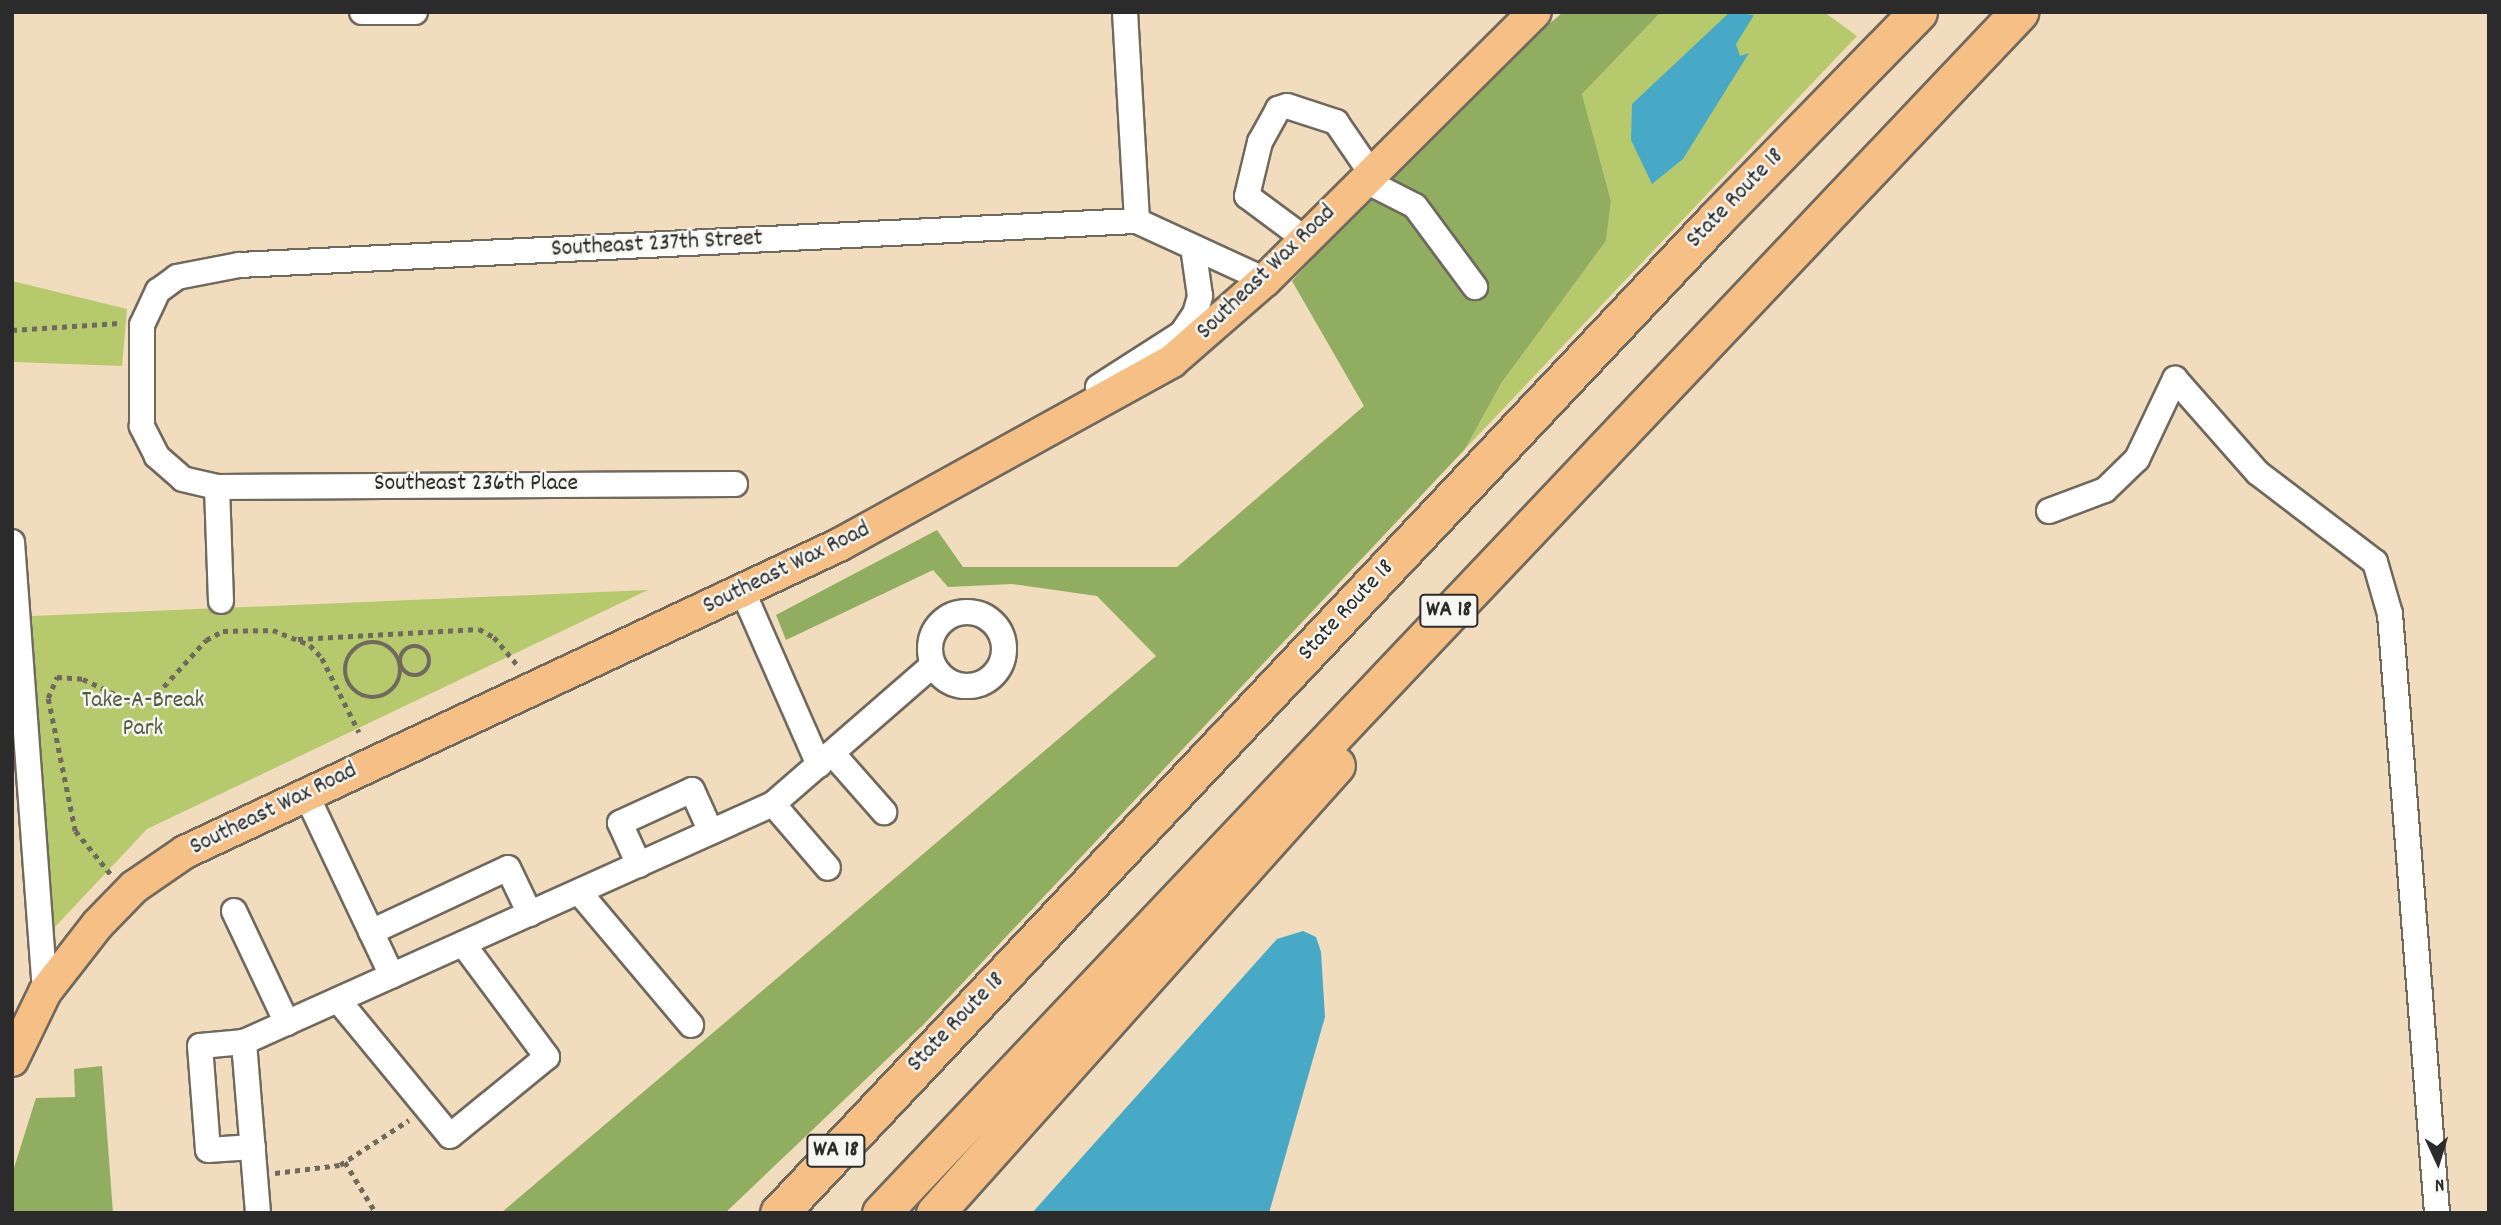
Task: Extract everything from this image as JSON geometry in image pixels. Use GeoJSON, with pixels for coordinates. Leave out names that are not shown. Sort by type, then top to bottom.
{"type":"FeatureCollection","features":[{"type":"Feature","properties":{"kind":"highway","name":"State Route 18"},"geometry":{"type":"LineString","coordinates":[[779,1213],[1918,12]]}},
{"type":"Feature","properties":{"kind":"highway","name":"WA 18"},"geometry":{"type":"LineString","coordinates":[[881,1213],[1511,545],[2019,12]]}},
{"type":"Feature","properties":{"kind":"highway"},"geometry":{"type":"LineString","coordinates":[[935,1213],[1327,777],[1511,545]]}},
{"type":"Feature","properties":{"kind":"highway"},"geometry":{"type":"LineString","coordinates":[[757,1213],[893,1090]]}},
{"type":"Feature","properties":{"kind":"main road","name":"Southeast Wax Road"},"geometry":{"type":"LineString","coordinates":[[13,1056],[45,992],[129,893],[185,852],[743,592],[1074,418],[1172,361],[1265,280],[1535,12]]}},
{"type":"Feature","properties":{"kind":"street"},"geometry":{"type":"LineString","coordinates":[[362,12],[415,12]]}},
{"type":"Feature","properties":{"kind":"street"},"geometry":{"type":"LineString","coordinates":[[1125,12],[1137,221]]}},
{"type":"Feature","properties":{"kind":"street"},"geometry":{"type":"LineString","coordinates":[[1305,239],[1247,196],[1260,142],[1278,109],[1287,106],[1336,122],[1368,177],[1415,206],[1475,287]]}},
{"type":"Feature","properties":{"kind":"street","name":"Southeast 237th Street"},"geometry":{"type":"LineString","coordinates":[[142,325],[158,291],[177,277],[239,265],[1137,221],[1265,280]]}},
{"type":"Feature","properties":{"kind":"street"},"geometry":{"type":"LineString","coordinates":[[1074,418],[1099,386],[1182,332],[1195,314],[1200,296],[1193,247]]}},
{"type":"Feature","properties":{"kind":"street","name":"Southeast 236th Place"},"geometry":{"type":"LineString","coordinates":[[142,325],[142,426],[157,456],[183,479],[218,487],[736,484]]}},
{"type":"Feature","properties":{"kind":"street"},"geometry":{"type":"LineString","coordinates":[[2049,511],[2105,490],[2137,459],[2175,379],[2258,473],[2375,562],[2390,614],[2437,1213]]}},
{"type":"Feature","properties":{"kind":"street"},"geometry":{"type":"LineString","coordinates":[[218,487],[221,601]]}},
{"type":"Feature","properties":{"kind":"street"},"geometry":{"type":"LineString","coordinates":[[12,542],[45,992]]}},
{"type":"Feature","properties":{"kind":"street"},"geometry":{"type":"LineString","coordinates":[[743,592],[826,759],[884,812]]}},
{"type":"Feature","properties":{"kind":"street"},"geometry":{"type":"LineString","coordinates":[[253,1147],[208,1150],[200,1046],[244,1042],[773,804],[933,665]]}},
{"type":"Feature","properties":{"kind":"street"},"geometry":{"type":"LineString","coordinates":[[639,865],[620,823],[692,790],[711,832]]}},
{"type":"Feature","properties":{"kind":"street"},"geometry":{"type":"LineString","coordinates":[[306,794],[392,976]]}},
{"type":"Feature","properties":{"kind":"street"},"geometry":{"type":"LineString","coordinates":[[773,804],[828,869]]}},
{"type":"Feature","properties":{"kind":"street"},"geometry":{"type":"LineString","coordinates":[[371,932],[508,868],[530,914]]}},
{"type":"Feature","properties":{"kind":"street"},"geometry":{"type":"LineString","coordinates":[[579,892],[691,1026]]}},
{"type":"Feature","properties":{"kind":"street"},"geometry":{"type":"LineString","coordinates":[[234,911],[287,1023]]}},
{"type":"Feature","properties":{"kind":"street"},"geometry":{"type":"LineString","coordinates":[[338,1000],[450,1136],[547,1057],[463,944]]}},
{"type":"Feature","properties":{"kind":"street"},"geometry":{"type":"LineString","coordinates":[[244,1042],[258,1213]]}},
{"type":"Feature","properties":{"kind":"path"},"geometry":{"type":"LineString","coordinates":[[12,330],[100,320],[142,325]]}},
{"type":"Feature","properties":{"kind":"path"},"geometry":{"type":"LineString","coordinates":[[296,639],[479,629],[515,658],[525,692]]}},
{"type":"Feature","properties":{"kind":"path"},"geometry":{"type":"LineString","coordinates":[[129,893],[75,831],[50,686],[65,674],[134,703],[157,694],[190,652],[223,631],[273,631],[296,639],[322,658],[341,688],[359,732]]}},
{"type":"Feature","properties":{"kind":"path"},"geometry":{"type":"LineString","coordinates":[[349,684],[346,663],[359,645],[380,642],[401,665],[420,675],[429,656],[411,647],[401,665],[396,686],[377,697],[349,684]]}},
{"type":"Feature","properties":{"kind":"path"},"geometry":{"type":"LineString","coordinates":[[341,688],[349,684]]}},
{"type":"Feature","properties":{"kind":"path"},"geometry":{"type":"LineString","coordinates":[[255,1174],[345,1162],[390,1138],[425,1105]]}},
{"type":"Feature","properties":{"kind":"path"},"geometry":{"type":"LineString","coordinates":[[345,1162],[376,1213]]}},
{"type":"Feature","properties":{"kind":"green space"},"geometry":{"type":"Polygon","coordinates":[[[1563,12],[1661,12],[1582,94],[1611,201],[1606,241],[1502,382],[1465,449],[924,1024],[725,1213],[501,1213],[1156,656],[1097,596],[1012,584],[948,587],[933,570],[786,640],[776,615],[937,530],[963,567],[1177,567],[1364,406],[1292,281],[1454,107],[1563,12]]]}},
{"type":"Feature","properties":{"kind":"green space"},"geometry":{"type":"Polygon","coordinates":[[[1661,12],[1824,12],[1857,36],[1465,449],[1502,382],[1606,241],[1611,201],[1582,94],[1661,12]]]}},
{"type":"Feature","properties":{"kind":"green space"},"geometry":{"type":"Polygon","coordinates":[[[12,281],[127,309],[122,366],[14,362],[12,281]]]}},
{"type":"Feature","properties":{"kind":"green space","name":"Take-A-Break Park"},"geometry":{"type":"Polygon","coordinates":[[[648,590],[147,829],[54,928],[46,923],[32,616],[648,590]]]}},
{"type":"Feature","properties":{"kind":"green space"},"geometry":{"type":"Polygon","coordinates":[[[102,1066],[113,1213],[12,1213],[12,1174],[36,1098],[75,1097],[74,1069],[102,1066]]]}},
{"type":"Feature","properties":{"kind":"water"},"geometry":{"type":"Polygon","coordinates":[[[1730,12],[1754,15],[1736,44],[1740,56],[1749,53],[1683,159],[1652,184],[1631,140],[1632,104],[1730,12]]]}},
{"type":"Feature","properties":{"kind":"water"},"geometry":{"type":"Polygon","coordinates":[[[1303,931],[1316,937],[1321,952],[1325,1017],[1269,1213],[1032,1213],[1277,939],[1303,931]]]}}]}
